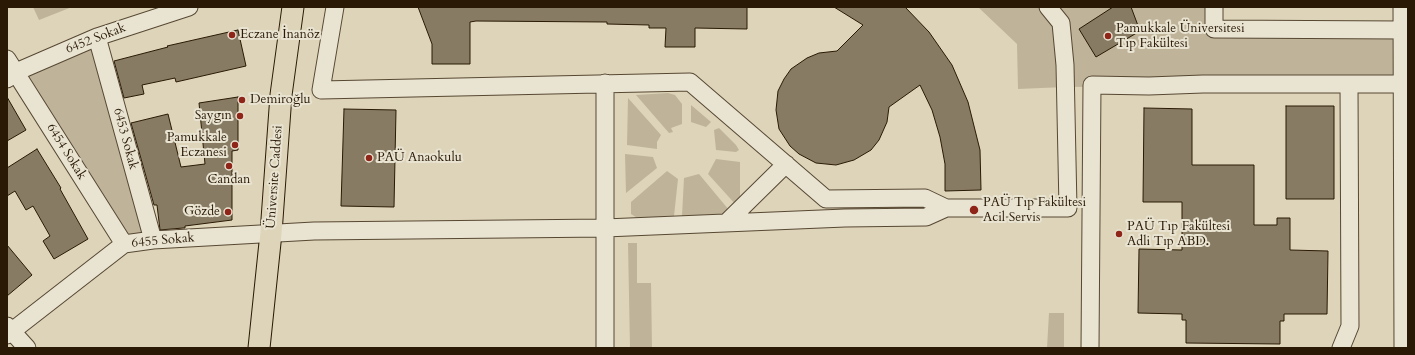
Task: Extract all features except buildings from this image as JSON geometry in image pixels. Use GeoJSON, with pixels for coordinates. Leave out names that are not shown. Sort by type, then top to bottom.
{"type":"FeatureCollection","features":[{"type":"Feature","properties":{"kind":"main road","name":"Üniversite Caddesi"},"geometry":{"type":"LineString","coordinates":[[259,348],[271,233],[281,95],[293,7]]}},
{"type":"Feature","properties":{"kind":"street","name":"6452 Sokak"},"geometry":{"type":"LineString","coordinates":[[10,70],[97,37],[189,7]]}},
{"type":"Feature","properties":{"kind":"street"},"geometry":{"type":"LineString","coordinates":[[335,7],[321,90],[690,82],[826,199],[925,198],[946,208],[1068,208],[1065,65],[1061,23],[1048,7]]}},
{"type":"Feature","properties":{"kind":"street"},"geometry":{"type":"LineString","coordinates":[[1214,7],[1214,29],[1402,30]]}},
{"type":"Feature","properties":{"kind":"street"},"geometry":{"type":"LineString","coordinates":[[1402,7],[1403,348]]}},
{"type":"Feature","properties":{"kind":"street","name":"6453 Sokak"},"geometry":{"type":"LineString","coordinates":[[97,37],[153,240]]}},
{"type":"Feature","properties":{"kind":"street","name":"6454 Sokak"},"geometry":{"type":"LineString","coordinates":[[10,70],[124,244]]}},
{"type":"Feature","properties":{"kind":"street"},"geometry":{"type":"LineString","coordinates":[[605,83],[605,348]]}},
{"type":"Feature","properties":{"kind":"street"},"geometry":{"type":"LineString","coordinates":[[1341,348],[1350,326],[1349,84]]}},
{"type":"Feature","properties":{"kind":"street"},"geometry":{"type":"LineString","coordinates":[[1090,348],[1092,85],[1402,84]]}},
{"type":"Feature","properties":{"kind":"street"},"geometry":{"type":"LineString","coordinates":[[726,223],[786,164]]}},
{"type":"Feature","properties":{"kind":"street","name":"6455 Sokak"},"geometry":{"type":"LineString","coordinates":[[9,331],[124,244],[153,240],[271,233],[606,228],[926,217],[946,208]]}},
{"type":"Feature","properties":{"kind":"street"},"geometry":{"type":"LineString","coordinates":[[9,331],[27,348]]}},
{"type":"Feature","properties":{"kind":"shaded area"},"geometry":{"type":"Polygon","coordinates":[[[33,7],[72,7],[39,20],[33,7]]]}},
{"type":"Feature","properties":{"kind":"shaded area"},"geometry":{"type":"Polygon","coordinates":[[[978,7],[1214,7],[1214,29],[1402,30],[1402,84],[1065,87],[1018,89],[1017,44],[978,7]]]}},
{"type":"Feature","properties":{"kind":"shaded area"},"geometry":{"type":"Polygon","coordinates":[[[97,37],[153,240],[124,244],[16,72],[97,37]]]}},
{"type":"Feature","properties":{"kind":"shaded area"},"geometry":{"type":"Polygon","coordinates":[[[668,93],[675,95],[682,104],[682,124],[671,128],[673,132],[669,133],[636,95],[668,93]]]}},
{"type":"Feature","properties":{"kind":"shaded area"},"geometry":{"type":"Polygon","coordinates":[[[628,98],[661,135],[657,142],[657,149],[627,145],[628,98]]]}},
{"type":"Feature","properties":{"kind":"shaded area"},"geometry":{"type":"Polygon","coordinates":[[[691,105],[711,122],[706,127],[691,122],[691,105]]]}},
{"type":"Feature","properties":{"kind":"shaded area"},"geometry":{"type":"Polygon","coordinates":[[[719,128],[739,150],[736,152],[716,150],[714,130],[719,128]]]}},
{"type":"Feature","properties":{"kind":"shaded area"},"geometry":{"type":"Polygon","coordinates":[[[625,154],[653,157],[657,168],[626,193],[625,154]]]}},
{"type":"Feature","properties":{"kind":"shaded area"},"geometry":{"type":"Polygon","coordinates":[[[716,159],[740,162],[740,199],[737,206],[708,174],[716,159]]]}},
{"type":"Feature","properties":{"kind":"shaded area"},"geometry":{"type":"Polygon","coordinates":[[[667,171],[678,179],[674,216],[639,219],[631,214],[631,202],[667,171]]]}},
{"type":"Feature","properties":{"kind":"shaded area"},"geometry":{"type":"Polygon","coordinates":[[[699,174],[729,210],[723,214],[682,216],[684,178],[699,174]]]}},
{"type":"Feature","properties":{"kind":"shaded area"},"geometry":{"type":"Polygon","coordinates":[[[628,243],[637,243],[637,283],[651,283],[652,348],[630,348],[628,243]]]}},
{"type":"Feature","properties":{"kind":"shaded area"},"geometry":{"type":"Polygon","coordinates":[[[1049,313],[1064,313],[1064,348],[1047,348],[1049,313]]]}},
{"type":"Feature","properties":{"kind":"place","name":"Eczane İnanöz"},"geometry":{"type":"Point","coordinates":[232,35]}},
{"type":"Feature","properties":{"kind":"place","name":"Pamukkale Üniversitesi Tıp Fakültesi"},"geometry":{"type":"Point","coordinates":[1108,36]}},
{"type":"Feature","properties":{"kind":"place","name":"Demiroğlu"},"geometry":{"type":"Point","coordinates":[242,100]}},
{"type":"Feature","properties":{"kind":"place","name":"Saygın"},"geometry":{"type":"Point","coordinates":[240,116]}},
{"type":"Feature","properties":{"kind":"place","name":"Pamukkale Eczanesi"},"geometry":{"type":"Point","coordinates":[235,145]}},
{"type":"Feature","properties":{"kind":"place","name":"PAÜ Anaokulu"},"geometry":{"type":"Point","coordinates":[369,158]}},
{"type":"Feature","properties":{"kind":"place","name":"Candan"},"geometry":{"type":"Point","coordinates":[229,166]}},
{"type":"Feature","properties":{"kind":"place","name":"PAÜ Tıp Fakültesi Acil Servis"},"geometry":{"type":"Point","coordinates":[974,210]}},
{"type":"Feature","properties":{"kind":"place","name":"Gözde"},"geometry":{"type":"Point","coordinates":[228,212]}},
{"type":"Feature","properties":{"kind":"place","name":"PAÜ Tıp Fakültesi Adli Tıp ABD."},"geometry":{"type":"Point","coordinates":[1119,234]}}]}
